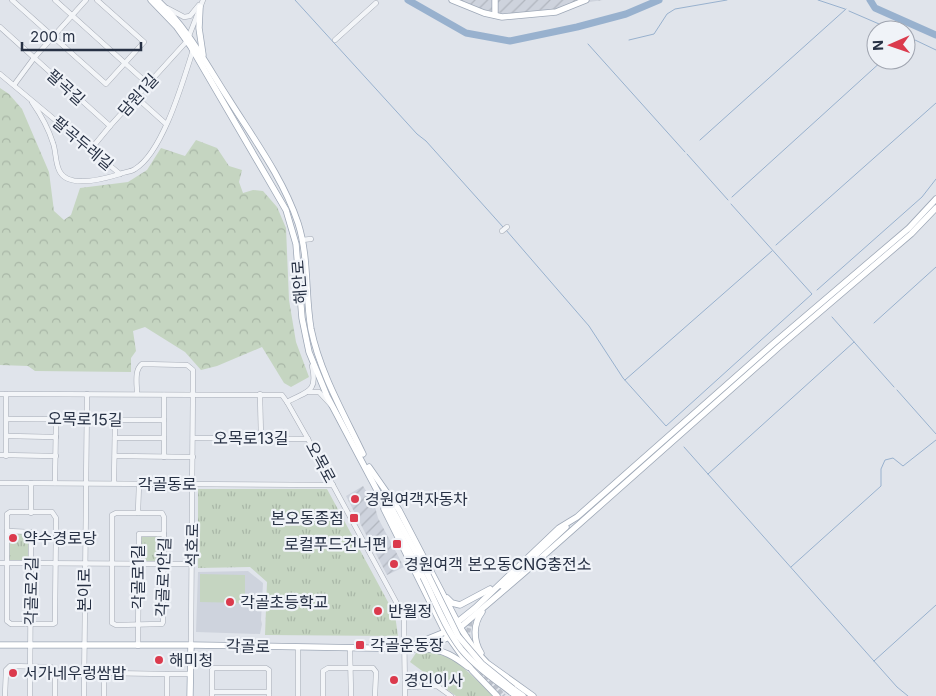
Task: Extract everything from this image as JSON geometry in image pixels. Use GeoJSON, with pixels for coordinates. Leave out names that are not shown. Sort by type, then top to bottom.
{"type":"FeatureCollection","features":[{"type":"Feature","properties":{"kind":"main road","name":"해안로"},"geometry":{"type":"LineString","coordinates":[[151,0],[188,39],[286,210],[296,244],[302,318],[310,356],[333,407],[426,576],[452,636],[462,649],[490,676],[514,692]]}},
{"type":"Feature","properties":{"kind":"main road","name":"해안로"},"geometry":{"type":"LineString","coordinates":[[157,0],[164,6],[204,60],[283,188],[298,225],[305,253],[308,312],[316,349],[367,467]]}},
{"type":"Feature","properties":{"kind":"main road"},"geometry":{"type":"LineString","coordinates":[[452,0],[484,13],[502,17],[556,12],[584,0]]}},
{"type":"Feature","properties":{"kind":"main road"},"geometry":{"type":"LineString","coordinates":[[494,15],[495,0]]}},
{"type":"Feature","properties":{"kind":"main road"},"geometry":{"type":"LineString","coordinates":[[568,7],[572,0]]}},
{"type":"Feature","properties":{"kind":"main road"},"geometry":{"type":"LineString","coordinates":[[200,7],[199,28],[204,60]]}},
{"type":"Feature","properties":{"kind":"main road"},"geometry":{"type":"LineString","coordinates":[[447,634],[559,528],[577,517],[774,343],[909,228],[936,199]]}},
{"type":"Feature","properties":{"kind":"main road"},"geometry":{"type":"LineString","coordinates":[[458,624],[486,607],[780,346],[911,234],[936,208]]}},
{"type":"Feature","properties":{"kind":"main road"},"geometry":{"type":"LineString","coordinates":[[367,467],[399,510],[458,624],[474,649],[487,663],[532,696]]}},
{"type":"Feature","properties":{"kind":"main road"},"geometry":{"type":"LineString","coordinates":[[367,467],[387,517],[447,634],[472,670],[497,696]]}},
{"type":"Feature","properties":{"kind":"main road"},"geometry":{"type":"LineString","coordinates":[[443,594],[452,603],[460,605],[500,585]]}},
{"type":"Feature","properties":{"kind":"main road"},"geometry":{"type":"LineString","coordinates":[[486,607],[476,620],[475,629],[478,648],[487,663]]}},
{"type":"Feature","properties":{"kind":"main road"},"geometry":{"type":"LineString","coordinates":[[439,619],[444,624],[449,624],[452,619],[452,612]]}},
{"type":"Feature","properties":{"kind":"main road","name":"각골로"},"geometry":{"type":"LineString","coordinates":[[405,648],[447,634]]}},
{"type":"Feature","properties":{"kind":"main road","name":"각골로"},"geometry":{"type":"LineString","coordinates":[[0,645],[423,649],[447,634]]}},
{"type":"Feature","properties":{"kind":"main road","name":"석호로"},"geometry":{"type":"LineString","coordinates":[[190,696],[191,646]]}},
{"type":"Feature","properties":{"kind":"main road"},"geometry":{"type":"LineString","coordinates":[[423,649],[431,649],[453,656],[472,670]]}},
{"type":"Feature","properties":{"kind":"main road"},"geometry":{"type":"LineString","coordinates":[[514,692],[524,696]]}},
{"type":"Feature","properties":{"kind":"street"},"geometry":{"type":"LineString","coordinates":[[12,0],[106,84],[144,42],[97,0]]}},
{"type":"Feature","properties":{"kind":"street"},"geometry":{"type":"LineString","coordinates":[[55,0],[148,84]]}},
{"type":"Feature","properties":{"kind":"street"},"geometry":{"type":"LineString","coordinates":[[14,85],[34,58],[86,0]]}},
{"type":"Feature","properties":{"kind":"street"},"geometry":{"type":"LineString","coordinates":[[188,39],[203,0]]}},
{"type":"Feature","properties":{"kind":"street"},"geometry":{"type":"LineString","coordinates":[[164,6],[184,17],[190,16],[203,0]]}},
{"type":"Feature","properties":{"kind":"street"},"geometry":{"type":"LineString","coordinates":[[335,40],[376,3]]}},
{"type":"Feature","properties":{"kind":"street","name":"팔곡길"},"geometry":{"type":"LineString","coordinates":[[0,27],[110,126]]}},
{"type":"Feature","properties":{"kind":"street","name":"담원1길"},"geometry":{"type":"LineString","coordinates":[[91,149],[188,39]]}},
{"type":"Feature","properties":{"kind":"street","name":"팔곡두레길"},"geometry":{"type":"LineString","coordinates":[[0,74],[120,174],[135,169],[152,152],[173,110],[193,50]]}},
{"type":"Feature","properties":{"kind":"street"},"geometry":{"type":"LineString","coordinates":[[27,96],[45,121],[54,145],[57,167],[64,177],[70,180],[92,180],[120,174]]}},
{"type":"Feature","properties":{"kind":"street"},"geometry":{"type":"LineString","coordinates":[[136,97],[166,124]]}},
{"type":"Feature","properties":{"kind":"street"},"geometry":{"type":"LineString","coordinates":[[502,231],[508,226]]}},
{"type":"Feature","properties":{"kind":"street"},"geometry":{"type":"LineString","coordinates":[[302,240],[311,239]]}},
{"type":"Feature","properties":{"kind":"street"},"geometry":{"type":"LineString","coordinates":[[307,392],[315,382],[310,356]]}},
{"type":"Feature","properties":{"kind":"street"},"geometry":{"type":"LineString","coordinates":[[137,394],[137,370],[142,364],[187,365],[193,370],[193,395]]}},
{"type":"Feature","properties":{"kind":"street"},"geometry":{"type":"LineString","coordinates":[[0,394],[260,394],[282,395],[288,402],[307,392],[313,391],[319,392],[326,402],[333,407]]}},
{"type":"Feature","properties":{"kind":"street"},"geometry":{"type":"LineString","coordinates":[[6,394],[6,456]]}},
{"type":"Feature","properties":{"kind":"street","name":"본이로"},"geometry":{"type":"LineString","coordinates":[[84,696],[87,394]]}},
{"type":"Feature","properties":{"kind":"street"},"geometry":{"type":"LineString","coordinates":[[260,394],[261,439]]}},
{"type":"Feature","properties":{"kind":"street"},"geometry":{"type":"LineString","coordinates":[[164,395],[164,456]]}},
{"type":"Feature","properties":{"kind":"street","name":"석호로"},"geometry":{"type":"LineString","coordinates":[[191,646],[193,395]]}},
{"type":"Feature","properties":{"kind":"street","name":"오목로"},"geometry":{"type":"LineString","coordinates":[[288,402],[401,611],[404,620],[405,696]]}},
{"type":"Feature","properties":{"kind":"street","name":"오목로15길"},"geometry":{"type":"LineString","coordinates":[[7,418],[164,420]]}},
{"type":"Feature","properties":{"kind":"street"},"geometry":{"type":"LineString","coordinates":[[55,483],[56,419]]}},
{"type":"Feature","properties":{"kind":"street"},"geometry":{"type":"LineString","coordinates":[[114,483],[115,420]]}},
{"type":"Feature","properties":{"kind":"street"},"geometry":{"type":"LineString","coordinates":[[6,436],[56,437]]}},
{"type":"Feature","properties":{"kind":"street"},"geometry":{"type":"LineString","coordinates":[[115,438],[164,438]]}},
{"type":"Feature","properties":{"kind":"street","name":"오목로13길"},"geometry":{"type":"LineString","coordinates":[[193,438],[308,439]]}},
{"type":"Feature","properties":{"kind":"street"},"geometry":{"type":"LineString","coordinates":[[0,456],[56,456]]}},
{"type":"Feature","properties":{"kind":"street"},"geometry":{"type":"LineString","coordinates":[[115,456],[193,457]]}},
{"type":"Feature","properties":{"kind":"street","name":"각골동로"},"geometry":{"type":"LineString","coordinates":[[0,483],[333,485]]}},
{"type":"Feature","properties":{"kind":"street"},"geometry":{"type":"LineString","coordinates":[[31,483],[31,513]]}},
{"type":"Feature","properties":{"kind":"street"},"geometry":{"type":"LineString","coordinates":[[138,513],[139,483]]}},
{"type":"Feature","properties":{"kind":"street"},"geometry":{"type":"LineString","coordinates":[[10,512],[31,513],[52,512],[56,518],[55,623],[11,624],[7,621],[7,514],[10,512]]}},
{"type":"Feature","properties":{"kind":"street","name":"각골로1안길"},"geometry":{"type":"LineString","coordinates":[[116,513],[162,513],[164,517],[164,534],[164,622],[162,624],[116,625],[112,623],[112,515],[116,513]]}},
{"type":"Feature","properties":{"kind":"street","name":"각골로2길"},"geometry":{"type":"LineString","coordinates":[[6,531],[31,532],[30,696]]}},
{"type":"Feature","properties":{"kind":"street","name":"각골로1길"},"geometry":{"type":"LineString","coordinates":[[138,646],[139,534],[164,534]]}},
{"type":"Feature","properties":{"kind":"street"},"geometry":{"type":"LineString","coordinates":[[0,563],[192,564]]}},
{"type":"Feature","properties":{"kind":"street"},"geometry":{"type":"LineString","coordinates":[[298,647],[298,696]]}},
{"type":"Feature","properties":{"kind":"street"},"geometry":{"type":"LineString","coordinates":[[350,648],[351,696]]}},
{"type":"Feature","properties":{"kind":"street"},"geometry":{"type":"LineString","coordinates":[[6,696],[6,670],[10,666],[51,667],[55,670],[55,696]]}},
{"type":"Feature","properties":{"kind":"street"},"geometry":{"type":"LineString","coordinates":[[214,668],[266,668],[269,670],[269,694],[212,694],[212,670],[214,668]]}},
{"type":"Feature","properties":{"kind":"street"},"geometry":{"type":"LineString","coordinates":[[324,696],[323,671],[328,668],[373,668],[376,672],[376,696]]}},
{"type":"Feature","properties":{"kind":"street"},"geometry":{"type":"LineString","coordinates":[[104,696],[104,673],[190,674]]}},
{"type":"Feature","properties":{"kind":"street"},"geometry":{"type":"LineString","coordinates":[[167,674],[167,696]]}},
{"type":"Feature","properties":{"kind":"street"},"geometry":{"type":"LineString","coordinates":[[405,687],[437,686],[451,696]]}},
{"type":"Feature","properties":{"kind":"shaded area"},"geometry":{"type":"Polygon","coordinates":[[[460,0],[603,0],[576,4],[549,13],[501,13],[481,9],[460,0]]]}},
{"type":"Feature","properties":{"kind":"shaded area"},"geometry":{"type":"Polygon","coordinates":[[[363,486],[374,503],[378,518],[404,567],[387,575],[346,496],[363,486]]]}},
{"type":"Feature","properties":{"kind":"shaded area","name":"각골초등학교"},"geometry":{"type":"Polygon","coordinates":[[[248,571],[263,583],[260,634],[196,632],[198,572],[248,571]]]}},
{"type":"Feature","properties":{"kind":"green space"},"geometry":{"type":"Polygon","coordinates":[[[0,88],[9,94],[22,109],[49,172],[54,211],[64,220],[71,215],[80,188],[128,182],[147,170],[161,148],[185,156],[196,140],[217,148],[229,166],[242,170],[239,182],[243,193],[253,190],[263,191],[277,207],[286,228],[289,300],[296,342],[309,377],[291,387],[284,383],[262,347],[217,366],[201,370],[185,352],[145,327],[133,331],[136,351],[131,358],[131,372],[35,371],[28,366],[0,365],[0,88]]]}},
{"type":"Feature","properties":{"kind":"green space"},"geometry":{"type":"Polygon","coordinates":[[[198,489],[327,489],[395,615],[398,636],[265,635],[267,582],[250,567],[198,568],[198,489]]]}},
{"type":"Feature","properties":{"kind":"green space"},"geometry":{"type":"Polygon","coordinates":[[[9,533],[29,534],[30,558],[28,560],[8,559],[9,533]]]}},
{"type":"Feature","properties":{"kind":"green space"},"geometry":{"type":"Polygon","coordinates":[[[161,536],[163,560],[161,562],[140,561],[140,538],[161,536]]]}},
{"type":"Feature","properties":{"kind":"green space"},"geometry":{"type":"Polygon","coordinates":[[[200,574],[245,575],[245,603],[200,602],[200,574]]]}},
{"type":"Feature","properties":{"kind":"green space"},"geometry":{"type":"Polygon","coordinates":[[[430,651],[455,660],[494,696],[456,696],[410,662],[416,653],[430,651]]]}},
{"type":"Feature","properties":{"kind":"waterway"},"geometry":{"type":"LineString","coordinates":[[295,0],[503,227]]}},
{"type":"Feature","properties":{"kind":"waterway"},"geometry":{"type":"LineString","coordinates":[[408,0],[466,33],[510,41],[577,27],[626,14],[659,0]]}},
{"type":"Feature","properties":{"kind":"waterway"},"geometry":{"type":"LineString","coordinates":[[629,40],[654,34],[667,14],[675,9],[727,0]]}},
{"type":"Feature","properties":{"kind":"waterway"},"geometry":{"type":"LineString","coordinates":[[818,0],[845,9]]}},
{"type":"Feature","properties":{"kind":"waterway"},"geometry":{"type":"LineString","coordinates":[[870,0],[875,8],[936,35]]}},
{"type":"Feature","properties":{"kind":"waterway"},"geometry":{"type":"LineString","coordinates":[[700,140],[846,9]]}},
{"type":"Feature","properties":{"kind":"waterway"},"geometry":{"type":"LineString","coordinates":[[849,11],[870,20]]}},
{"type":"Feature","properties":{"kind":"waterway"},"geometry":{"type":"LineString","coordinates":[[916,40],[936,50]]}},
{"type":"Feature","properties":{"kind":"waterway"},"geometry":{"type":"LineString","coordinates":[[588,44],[685,152]]}},
{"type":"Feature","properties":{"kind":"waterway"},"geometry":{"type":"LineString","coordinates":[[732,197],[872,70]]}},
{"type":"Feature","properties":{"kind":"waterway"},"geometry":{"type":"LineString","coordinates":[[776,245],[936,103]]}},
{"type":"Feature","properties":{"kind":"waterway"},"geometry":{"type":"LineString","coordinates":[[687,154],[728,200]]}},
{"type":"Feature","properties":{"kind":"waterway"},"geometry":{"type":"LineString","coordinates":[[817,290],[922,197],[936,179]]}},
{"type":"Feature","properties":{"kind":"waterway"},"geometry":{"type":"LineString","coordinates":[[506,230],[589,326],[623,378],[666,426],[812,294],[731,204]]}},
{"type":"Feature","properties":{"kind":"waterway"},"geometry":{"type":"LineString","coordinates":[[625,380],[772,251]]}},
{"type":"Feature","properties":{"kind":"waterway"},"geometry":{"type":"LineString","coordinates":[[874,323],[936,267]]}},
{"type":"Feature","properties":{"kind":"waterway"},"geometry":{"type":"LineString","coordinates":[[832,317],[894,387]]}},
{"type":"Feature","properties":{"kind":"waterway"},"geometry":{"type":"LineString","coordinates":[[708,474],[854,342]]}},
{"type":"Feature","properties":{"kind":"waterway"},"geometry":{"type":"LineString","coordinates":[[897,390],[936,434]]}},
{"type":"Feature","properties":{"kind":"waterway"},"geometry":{"type":"LineString","coordinates":[[791,567],[881,486],[881,469],[885,460],[893,458],[903,466],[936,440]]}},
{"type":"Feature","properties":{"kind":"waterway"},"geometry":{"type":"LineString","coordinates":[[684,447],[897,687],[908,696]]}},
{"type":"Feature","properties":{"kind":"waterway"},"geometry":{"type":"LineString","coordinates":[[874,661],[936,605]]}},
{"type":"Feature","properties":{"kind":"tunnel"},"geometry":{"type":"LineString","coordinates":[[468,639],[472,617]]}},
{"type":"Feature","properties":{"kind":"tunnel"},"geometry":{"type":"LineString","coordinates":[[481,671],[504,696]]}},
{"type":"Feature","properties":{"kind":"place","name":"경원여객자동차"},"geometry":{"type":"Point","coordinates":[355,499]}},
{"type":"Feature","properties":{"kind":"place","name":"본오동종점"},"geometry":{"type":"Point","coordinates":[354,518]}},
{"type":"Feature","properties":{"kind":"place","name":"약수경로당"},"geometry":{"type":"Point","coordinates":[13,538]}},
{"type":"Feature","properties":{"kind":"place","name":"로컬푸드건너편"},"geometry":{"type":"Point","coordinates":[397,544]}},
{"type":"Feature","properties":{"kind":"place","name":"경원여객 본오동CNG충전소"},"geometry":{"type":"Point","coordinates":[394,564]}},
{"type":"Feature","properties":{"kind":"place","name":"각골초등학교"},"geometry":{"type":"Point","coordinates":[230,602]}},
{"type":"Feature","properties":{"kind":"place","name":"반월정"},"geometry":{"type":"Point","coordinates":[378,611]}},
{"type":"Feature","properties":{"kind":"place","name":"각골운동장"},"geometry":{"type":"Point","coordinates":[360,645]}},
{"type":"Feature","properties":{"kind":"place","name":"해미청"},"geometry":{"type":"Point","coordinates":[159,660]}},
{"type":"Feature","properties":{"kind":"place","name":"서가네우렁쌈밥"},"geometry":{"type":"Point","coordinates":[13,673]}},
{"type":"Feature","properties":{"kind":"place","name":"경인이사"},"geometry":{"type":"Point","coordinates":[394,680]}}]}
